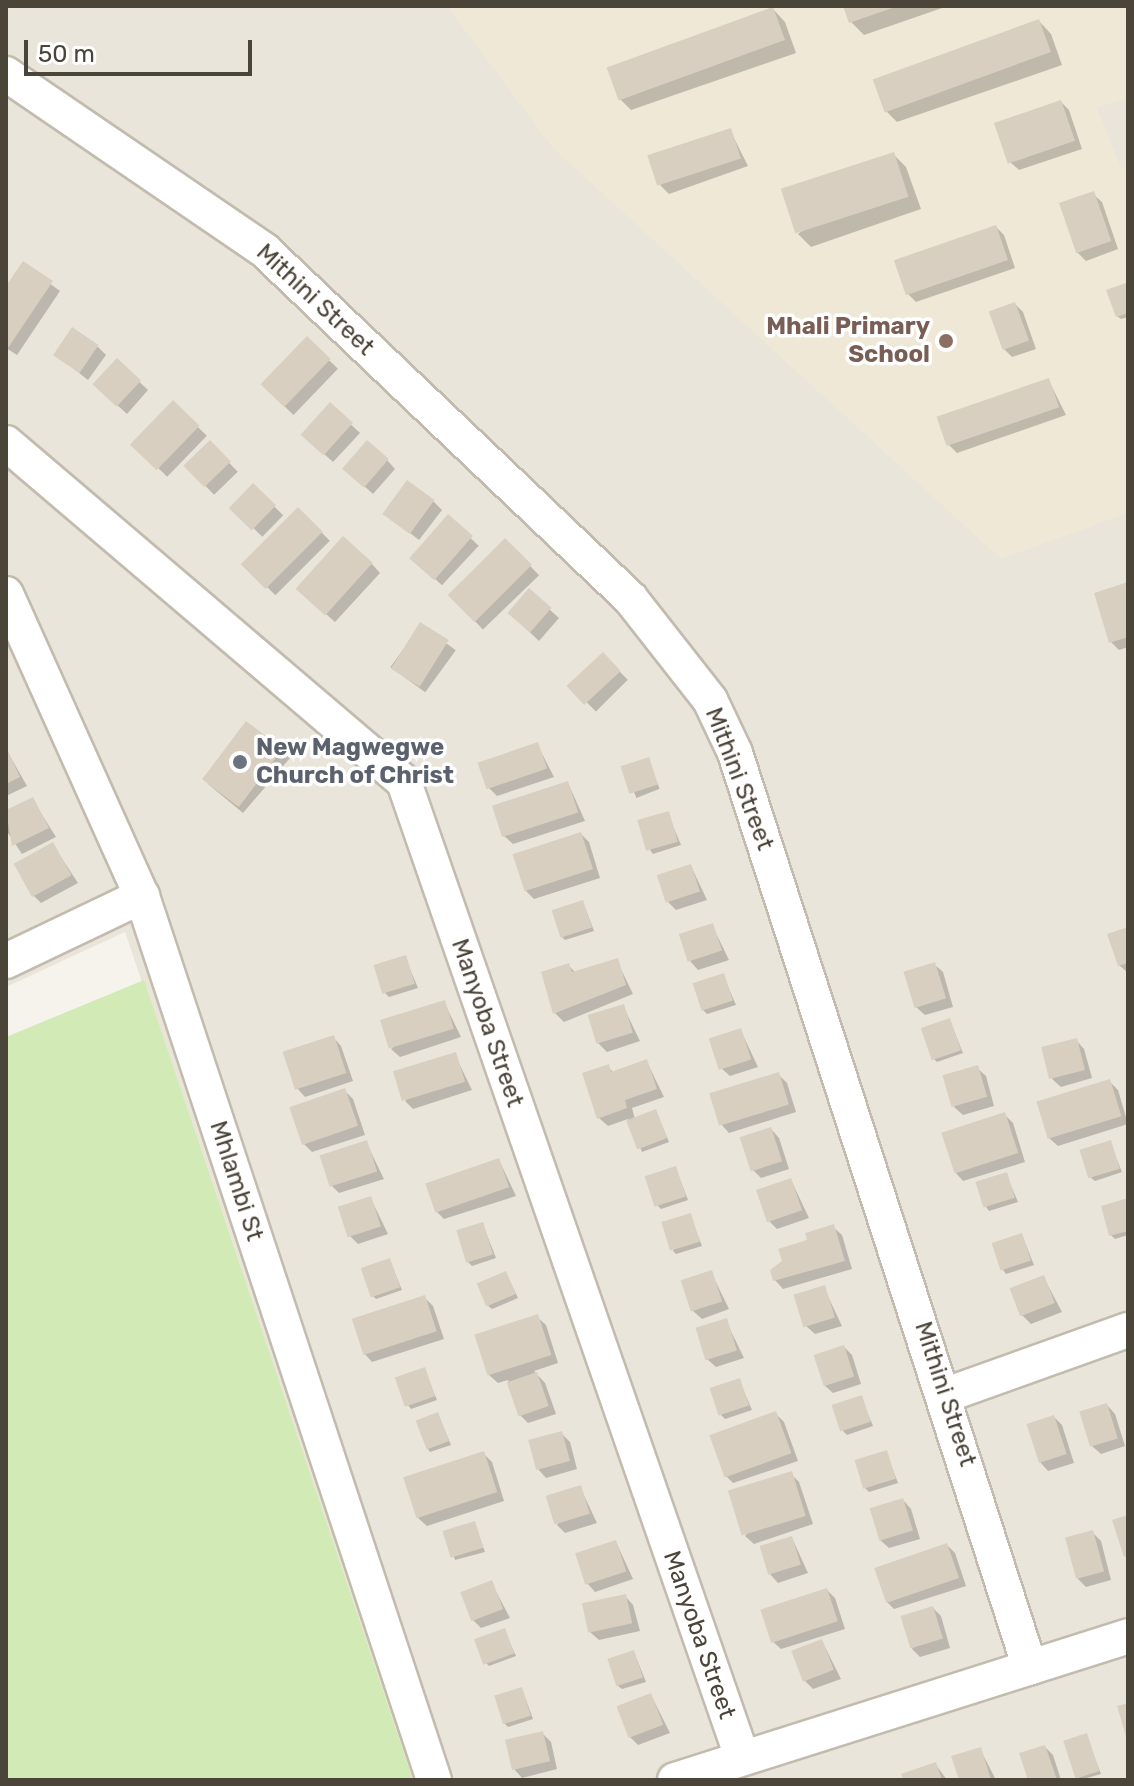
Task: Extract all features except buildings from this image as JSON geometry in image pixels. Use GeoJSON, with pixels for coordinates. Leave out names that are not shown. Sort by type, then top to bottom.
{"type":"FeatureCollection","features":[{"type":"Feature","properties":{"kind":"street","name":"Mithini Street"},"geometry":{"type":"LineString","coordinates":[[6,74],[264,250],[630,598],[710,700],[735,753],[946,1395],[1030,1668]]}},
{"type":"Feature","properties":{"kind":"street","name":"Manyoba Street"},"geometry":{"type":"LineString","coordinates":[[6,443],[404,782],[742,1757]]}},
{"type":"Feature","properties":{"kind":"street","name":"Mhlambi St"},"geometry":{"type":"LineString","coordinates":[[6,594],[142,896],[434,1780]]}},
{"type":"Feature","properties":{"kind":"street"},"geometry":{"type":"LineString","coordinates":[[6,961],[142,896]]}},
{"type":"Feature","properties":{"kind":"street"},"geometry":{"type":"LineString","coordinates":[[946,1395],[1128,1330]]}},
{"type":"Feature","properties":{"kind":"street"},"geometry":{"type":"LineString","coordinates":[[675,1780],[1128,1636]]}},
{"type":"Feature","properties":{"kind":"shaded area"},"geometry":{"type":"Polygon","coordinates":[[[6,6],[1128,6],[1128,1780],[413,1780],[125,932],[6,987],[6,6]]]}},
{"type":"Feature","properties":{"kind":"shaded area","name":"Mhali Primary School"},"geometry":{"type":"Polygon","coordinates":[[[447,6],[1128,6],[1128,98],[1097,108],[1121,168],[1128,166],[1128,513],[1001,559],[552,147],[447,6]]]}},
{"type":"Feature","properties":{"kind":"green space"},"geometry":{"type":"Polygon","coordinates":[[[144,980],[413,1780],[6,1780],[6,1037],[144,980]]]}},
{"type":"Feature","properties":{"kind":"place","name":"Mhali Primary School"},"geometry":{"type":"Point","coordinates":[946,341]}},
{"type":"Feature","properties":{"kind":"place","name":"New Magwegwe Church of Christ"},"geometry":{"type":"Point","coordinates":[240,762]}}]}
